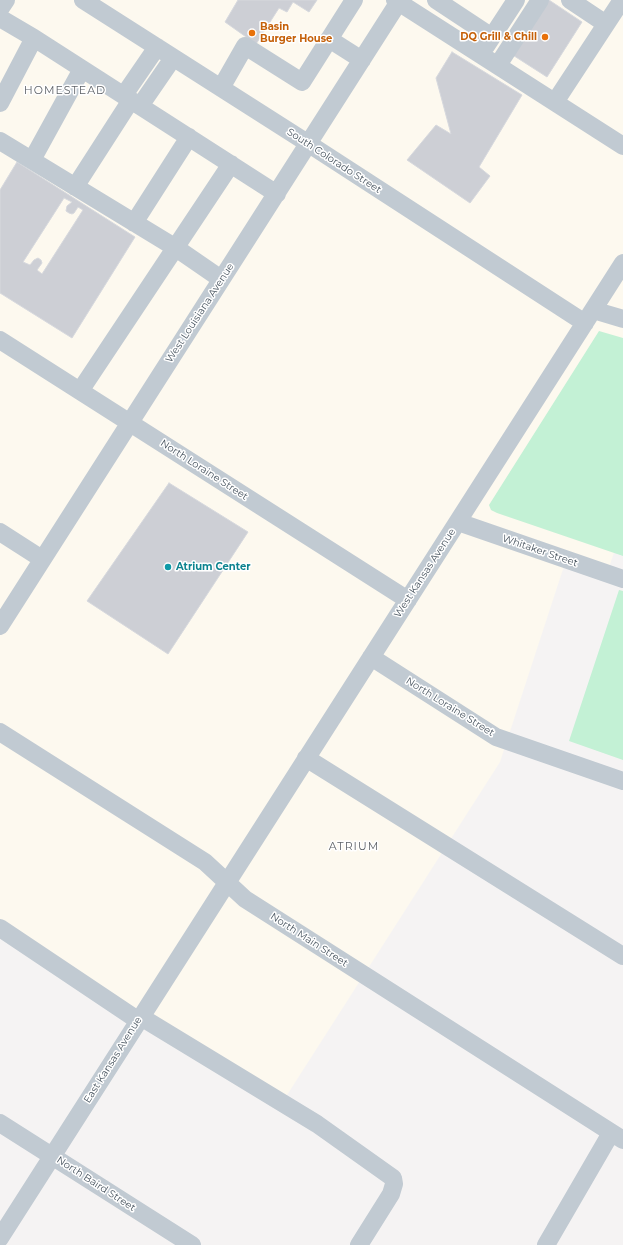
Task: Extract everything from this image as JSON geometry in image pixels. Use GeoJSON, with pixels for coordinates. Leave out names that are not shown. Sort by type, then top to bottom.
{"type":"FeatureCollection","features":[{"type":"Feature","properties":{"kind":"street"},"geometry":{"type":"LineString","coordinates":[[0,9],[6,0]]}},
{"type":"Feature","properties":{"kind":"street","name":"South Colorado Street"},"geometry":{"type":"LineString","coordinates":[[83,0],[309,144],[589,316],[623,319]]}},
{"type":"Feature","properties":{"kind":"street"},"geometry":{"type":"LineString","coordinates":[[221,88],[245,46],[302,82],[354,0]]}},
{"type":"Feature","properties":{"kind":"street"},"geometry":{"type":"LineString","coordinates":[[436,0],[492,37]]}},
{"type":"Feature","properties":{"kind":"street"},"geometry":{"type":"LineString","coordinates":[[481,54],[516,0]]}},
{"type":"Feature","properties":{"kind":"street"},"geometry":{"type":"LineString","coordinates":[[498,66],[540,0]]}},
{"type":"Feature","properties":{"kind":"street"},"geometry":{"type":"LineString","coordinates":[[570,0],[606,24]]}},
{"type":"Feature","properties":{"kind":"street"},"geometry":{"type":"LineString","coordinates":[[555,102],[622,0]]}},
{"type":"Feature","properties":{"kind":"street"},"geometry":{"type":"LineString","coordinates":[[398,1],[623,146]]}},
{"type":"Feature","properties":{"kind":"street","name":"West Louisiana Avenue"},"geometry":{"type":"LineString","coordinates":[[0,626],[129,422],[309,144],[398,1]]}},
{"type":"Feature","properties":{"kind":"street"},"geometry":{"type":"LineString","coordinates":[[0,18],[189,136],[276,194]]}},
{"type":"Feature","properties":{"kind":"street"},"geometry":{"type":"LineString","coordinates":[[0,103],[34,38]]}},
{"type":"Feature","properties":{"kind":"street"},"geometry":{"type":"LineString","coordinates":[[329,39],[362,60]]}},
{"type":"Feature","properties":{"kind":"street"},"geometry":{"type":"LineString","coordinates":[[75,187],[131,100],[157,47]]}},
{"type":"Feature","properties":{"kind":"street"},"geometry":{"type":"LineString","coordinates":[[131,100],[173,58]]}},
{"type":"Feature","properties":{"kind":"street"},"geometry":{"type":"LineString","coordinates":[[32,160],[82,69]]}},
{"type":"Feature","properties":{"kind":"street"},"geometry":{"type":"LineString","coordinates":[[134,223],[189,136]]}},
{"type":"Feature","properties":{"kind":"street"},"geometry":{"type":"LineString","coordinates":[[0,141],[176,248],[221,280]]}},
{"type":"Feature","properties":{"kind":"street"},"geometry":{"type":"LineString","coordinates":[[80,391],[231,164]]}},
{"type":"Feature","properties":{"kind":"street","name":"West Kansas Avenue"},"geometry":{"type":"LineString","coordinates":[[227,882],[623,263]]}},
{"type":"Feature","properties":{"kind":"street","name":"North Loraine Street"},"geometry":{"type":"LineString","coordinates":[[0,340],[408,600]]}},
{"type":"Feature","properties":{"kind":"street","name":"Whitaker Street"},"geometry":{"type":"LineString","coordinates":[[458,522],[623,579]]}},
{"type":"Feature","properties":{"kind":"street"},"geometry":{"type":"LineString","coordinates":[[0,532],[42,559]]}},
{"type":"Feature","properties":{"kind":"street","name":"North Loraine Street"},"geometry":{"type":"LineString","coordinates":[[371,657],[496,737],[623,781]]}},
{"type":"Feature","properties":{"kind":"street","name":"North Main Street"},"geometry":{"type":"LineString","coordinates":[[0,732],[205,862],[245,899],[617,1137]]}},
{"type":"Feature","properties":{"kind":"street"},"geometry":{"type":"LineString","coordinates":[[306,758],[623,956]]}},
{"type":"Feature","properties":{"kind":"street","name":"East Kansas Avenue"},"geometry":{"type":"LineString","coordinates":[[0,1238],[227,882]]}},
{"type":"Feature","properties":{"kind":"street"},"geometry":{"type":"LineString","coordinates":[[0,928],[140,1019],[317,1124],[393,1178],[394,1184],[391,1194],[360,1245]]}},
{"type":"Feature","properties":{"kind":"street","name":"North Baird Street"},"geometry":{"type":"LineString","coordinates":[[0,1123],[192,1245]]}},
{"type":"Feature","properties":{"kind":"street"},"geometry":{"type":"LineString","coordinates":[[546,1245],[617,1137]]}},
{"type":"Feature","properties":{"kind":"shaded area"},"geometry":{"type":"Polygon","coordinates":[[[0,0],[623,0],[623,527],[607,573],[566,560],[500,762],[280,1106],[0,926],[0,0]]]}},
{"type":"Feature","properties":{"kind":"green space"},"geometry":{"type":"Polygon","coordinates":[[[599,331],[623,338],[623,556],[497,513],[491,510],[489,505],[599,331]]]}},
{"type":"Feature","properties":{"kind":"green space"},"geometry":{"type":"Polygon","coordinates":[[[619,590],[623,591],[623,760],[569,741],[619,590]]]}},
{"type":"Feature","properties":{"kind":"building","name":"Basin Burger House"},"geometry":{"type":"Polygon","coordinates":[[[238,0],[317,0],[309,12],[293,2],[287,12],[279,8],[256,44],[225,22],[238,0]]]}},
{"type":"Feature","properties":{"kind":"building","name":"DQ Grill & Chill"},"geometry":{"type":"Polygon","coordinates":[[[549,0],[582,22],[547,77],[508,52],[549,0]]]}},
{"type":"Feature","properties":{"kind":"building"},"geometry":{"type":"Polygon","coordinates":[[[452,52],[522,95],[479,167],[490,176],[470,203],[407,160],[436,125],[451,134],[436,78],[452,52]]]}},
{"type":"Feature","properties":{"kind":"building"},"geometry":{"type":"Polygon","coordinates":[[[17,162],[135,237],[72,338],[0,293],[0,190],[17,162]],[[64,198],[23,262],[30,265],[38,258],[42,263],[37,270],[42,274],[83,210],[78,207],[72,214],[66,211],[67,206],[72,202],[64,198]]]}},
{"type":"Feature","properties":{"kind":"building","name":"Atrium Center"},"geometry":{"type":"Polygon","coordinates":[[[169,483],[248,532],[168,654],[87,601],[169,483]]]}},
{"type":"Feature","properties":{"kind":"place","name":"Basin Burger House"},"geometry":{"type":"Point","coordinates":[252,33]}},
{"type":"Feature","properties":{"kind":"place","name":"DQ Grill & Chill"},"geometry":{"type":"Point","coordinates":[545,37]}},
{"type":"Feature","properties":{"kind":"place","name":"Atrium Center"},"geometry":{"type":"Point","coordinates":[168,567]}},
{"type":"Feature","properties":{"kind":"district","name":"HOMESTEAD"},"geometry":{"type":"Point","coordinates":[65,91]}},
{"type":"Feature","properties":{"kind":"district","name":"ATRIUM"},"geometry":{"type":"Point","coordinates":[354,847]}}]}
